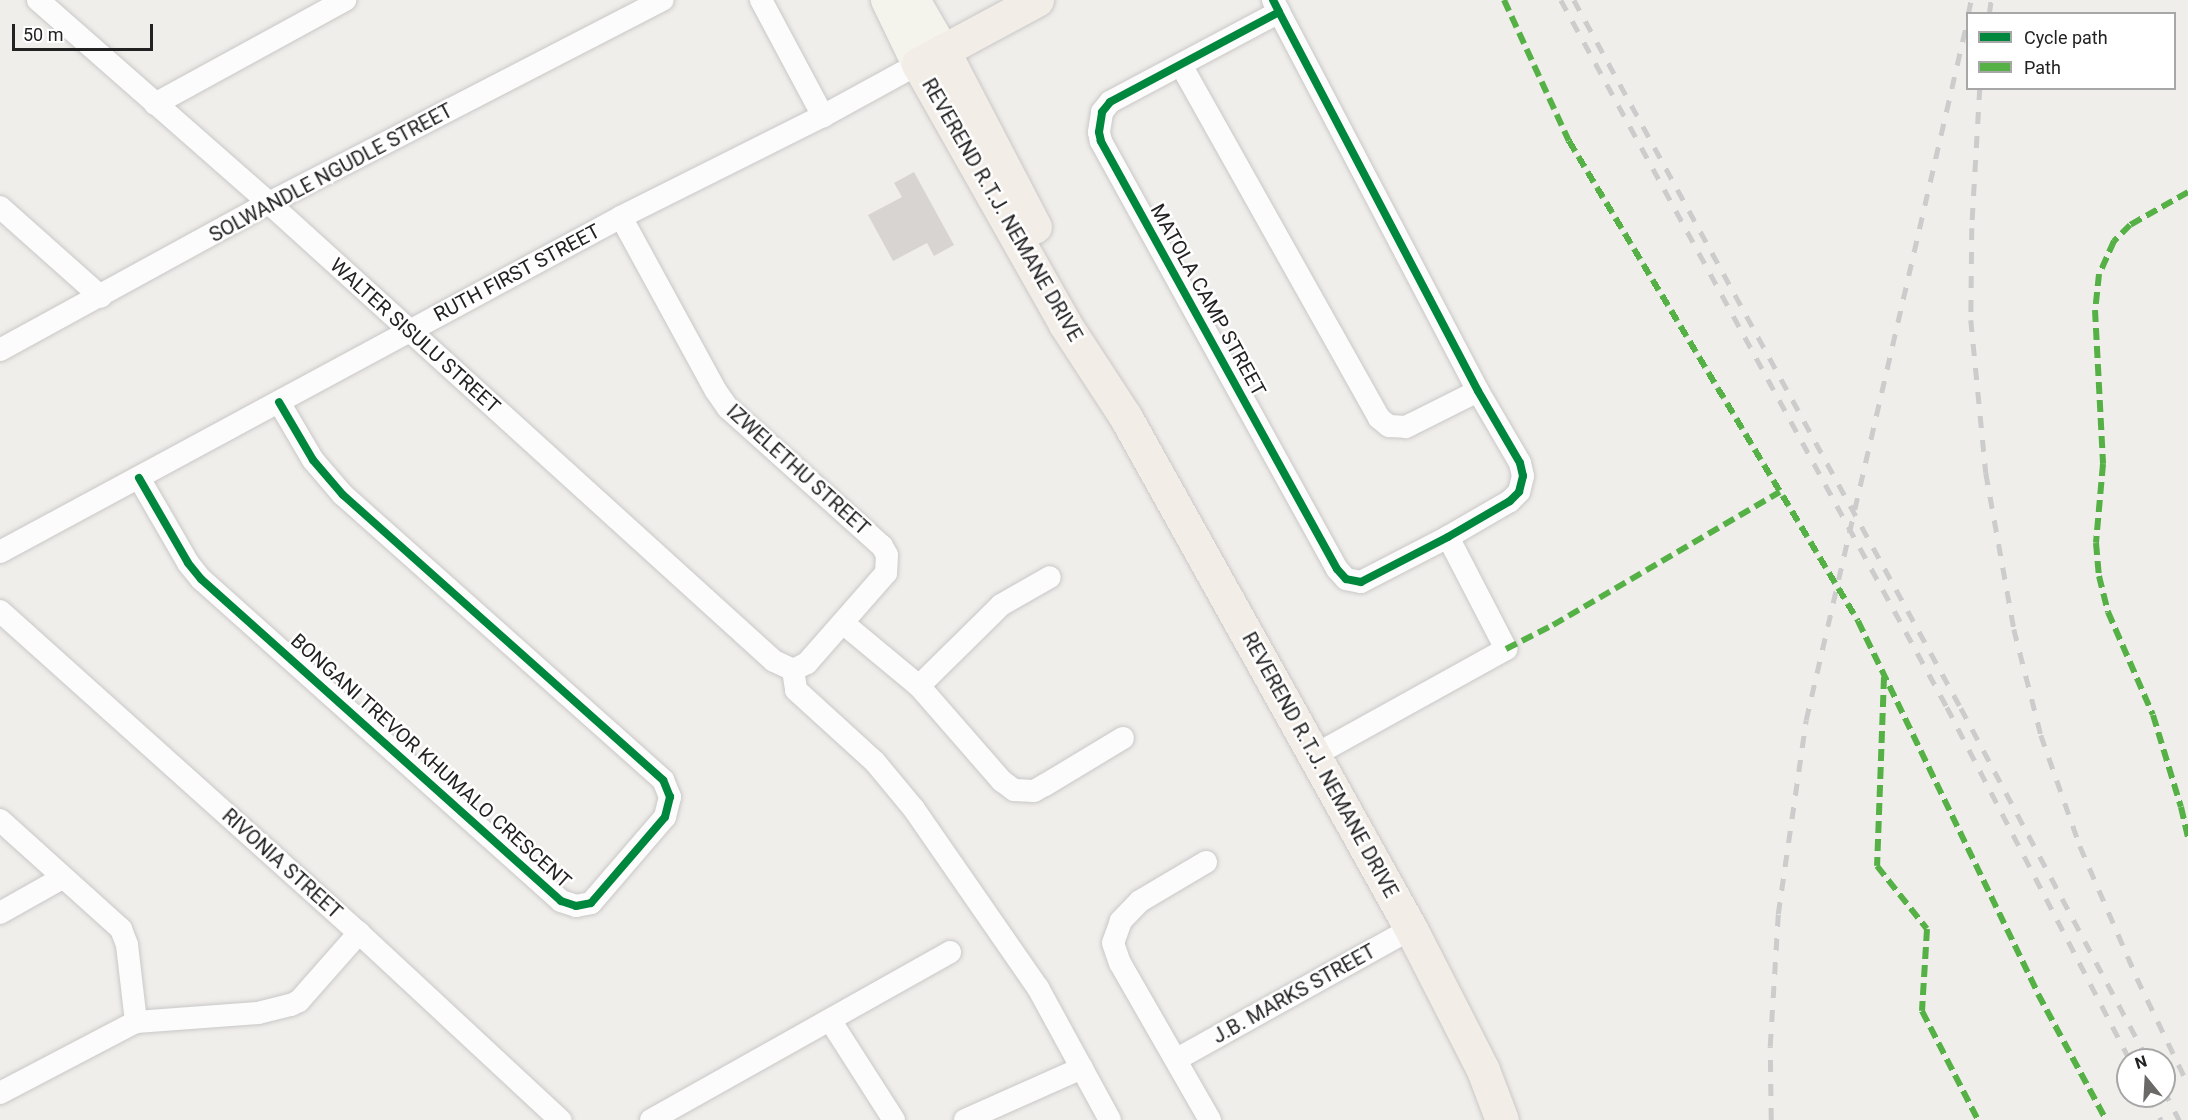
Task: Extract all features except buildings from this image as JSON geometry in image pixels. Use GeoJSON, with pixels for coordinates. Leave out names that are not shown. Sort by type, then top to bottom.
{"type":"FeatureCollection","features":[{"type":"Feature","properties":{"kind":"main road","name":"RUTH FIRST STREET"},"geometry":{"type":"LineString","coordinates":[[930,57],[1037,0]]}},
{"type":"Feature","properties":{"kind":"main road","name":"REVEREND R.T.J. NEMANE DRIVE"},"geometry":{"type":"LineString","coordinates":[[930,57],[1079,311],[1125,416],[1411,929],[1483,1070],[1502,1120]]}},
{"type":"Feature","properties":{"kind":"street","name":"WALTER SISULU STREET"},"geometry":{"type":"LineString","coordinates":[[38,0],[269,204],[774,661],[793,670]]}},
{"type":"Feature","properties":{"kind":"street"},"geometry":{"type":"LineString","coordinates":[[155,104],[345,0]]}},
{"type":"Feature","properties":{"kind":"street","name":"SOLWANDLE NGUDLE STREET"},"geometry":{"type":"LineString","coordinates":[[0,350],[269,204],[663,0]]}},
{"type":"Feature","properties":{"kind":"street"},"geometry":{"type":"LineString","coordinates":[[761,0],[823,116]]}},
{"type":"Feature","properties":{"kind":"street","name":"REVEREND R.T.J. NEMANE DRIVE"},"geometry":{"type":"LineString","coordinates":[[887,0],[930,57]]}},
{"type":"Feature","properties":{"kind":"street","name":"REVEREND R.T.J. NEMANE DRIVE"},"geometry":{"type":"LineString","coordinates":[[914,0],[930,57]]}},
{"type":"Feature","properties":{"kind":"street","name":"MATOLA CAMP STREET"},"geometry":{"type":"LineString","coordinates":[[1276,6],[1478,391],[1520,463],[1523,481],[1519,492],[1510,501],[1448,537],[1361,582],[1346,579],[1337,569],[1101,141],[1099,120],[1110,102],[1181,65],[1276,6]]}},
{"type":"Feature","properties":{"kind":"street","name":"RUTH FIRST STREET"},"geometry":{"type":"LineString","coordinates":[[0,552],[621,217],[823,116],[930,57]]}},
{"type":"Feature","properties":{"kind":"street"},"geometry":{"type":"LineString","coordinates":[[1181,65],[1379,418],[1389,426],[1407,427],[1478,391]]}},
{"type":"Feature","properties":{"kind":"street"},"geometry":{"type":"LineString","coordinates":[[0,207],[101,297]]}},
{"type":"Feature","properties":{"kind":"street","name":"IZWELETHU STREET"},"geometry":{"type":"LineString","coordinates":[[621,217],[716,391],[728,408],[885,550],[889,560],[886,573],[843,623],[807,663],[793,670]]}},
{"type":"Feature","properties":{"kind":"street","name":"BONGANI TREVOR KHUMALO CRESCENT"},"geometry":{"type":"LineString","coordinates":[[139,478],[188,563],[201,579],[561,901],[576,906],[591,903],[665,817],[670,803],[667,786],[343,495],[313,460],[279,402]]}},
{"type":"Feature","properties":{"kind":"street"},"geometry":{"type":"LineString","coordinates":[[1313,756],[1506,649],[1448,537]]}},
{"type":"Feature","properties":{"kind":"street"},"geometry":{"type":"LineString","coordinates":[[919,686],[1001,605],[1050,577]]}},
{"type":"Feature","properties":{"kind":"street","name":"RIVONIA STREET"},"geometry":{"type":"LineString","coordinates":[[0,611],[359,933],[560,1120]]}},
{"type":"Feature","properties":{"kind":"street"},"geometry":{"type":"LineString","coordinates":[[843,623],[919,686],[1002,781],[1020,791],[1034,790],[1045,785],[1123,738]]}},
{"type":"Feature","properties":{"kind":"street"},"geometry":{"type":"LineString","coordinates":[[793,670],[796,690],[875,762],[914,809],[1038,988],[1110,1120]]}},
{"type":"Feature","properties":{"kind":"street"},"geometry":{"type":"LineString","coordinates":[[0,820],[62,878],[115,921],[125,937],[135,1022]]}},
{"type":"Feature","properties":{"kind":"street"},"geometry":{"type":"LineString","coordinates":[[1206,862],[1140,901],[1121,921],[1113,943],[1120,963],[1210,1120]]}},
{"type":"Feature","properties":{"kind":"street"},"geometry":{"type":"LineString","coordinates":[[0,914],[62,878]]}},
{"type":"Feature","properties":{"kind":"street","name":"J.B. MARKS STREET"},"geometry":{"type":"LineString","coordinates":[[1177,1059],[1411,929]]}},
{"type":"Feature","properties":{"kind":"street"},"geometry":{"type":"LineString","coordinates":[[0,1093],[135,1022],[258,1013],[291,1005],[299,1001],[359,933]]}},
{"type":"Feature","properties":{"kind":"street"},"geometry":{"type":"LineString","coordinates":[[651,1120],[950,952]]}},
{"type":"Feature","properties":{"kind":"street"},"geometry":{"type":"LineString","coordinates":[[830,1020],[894,1120]]}},
{"type":"Feature","properties":{"kind":"street"},"geometry":{"type":"LineString","coordinates":[[965,1120],[1082,1068]]}},
{"type":"Feature","properties":{"kind":"railway"},"geometry":{"type":"LineString","coordinates":[[1561,0],[1947,707],[2124,1048]]}},
{"type":"Feature","properties":{"kind":"railway"},"geometry":{"type":"LineString","coordinates":[[1574,0],[1961,708],[2142,1048]]}},
{"type":"Feature","properties":{"kind":"railway"},"geometry":{"type":"LineString","coordinates":[[1968,12],[1971,0]]}},
{"type":"Feature","properties":{"kind":"railway"},"geometry":{"type":"LineString","coordinates":[[1989,12],[1991,0]]}},
{"type":"Feature","properties":{"kind":"railway"},"geometry":{"type":"LineString","coordinates":[[1771,1120],[1770,1046],[1778,914],[1806,720],[1966,26]]}},
{"type":"Feature","properties":{"kind":"railway"},"geometry":{"type":"LineString","coordinates":[[1980,90],[1972,228],[1971,320],[1986,473],[2014,629],[2041,735],[2080,846],[2137,978],[2188,1084]]}},
{"type":"Feature","properties":{"kind":"railway"},"geometry":{"type":"LineString","coordinates":[[2155,1108],[2161,1120]]}},
{"type":"Feature","properties":{"kind":"railway"},"geometry":{"type":"LineString","coordinates":[[2173,1108],[2179,1120]]}},
{"type":"Feature","properties":{"kind":"marked path"},"geometry":{"type":"LineString","coordinates":[[1504,0],[1569,141],[1858,621],[2038,994],[2106,1120]]}},
{"type":"Feature","properties":{"kind":"marked path"},"geometry":{"type":"LineString","coordinates":[[2188,192],[2130,225],[2114,241],[2099,274],[2095,310],[2103,464],[2096,543],[2099,576],[2108,612],[2153,715],[2188,837]]}},
{"type":"Feature","properties":{"kind":"marked path"},"geometry":{"type":"LineString","coordinates":[[1506,649],[1553,625],[1780,492]]}},
{"type":"Feature","properties":{"kind":"marked path"},"geometry":{"type":"LineString","coordinates":[[1884,677],[1877,866],[1927,929],[1922,1011],[1978,1120]]}},
{"type":"Feature","properties":{"kind":"cycle path"},"geometry":{"type":"LineString","coordinates":[[1273,0],[1478,391],[1520,463],[1523,476],[1519,492],[1510,501],[1448,537],[1361,582],[1346,579],[1337,569],[1101,141],[1099,132],[1102,112],[1110,102],[1279,12]]}},
{"type":"Feature","properties":{"kind":"cycle path"},"geometry":{"type":"LineString","coordinates":[[139,478],[188,563],[201,579],[561,901],[576,906],[591,903],[665,817],[670,797],[663,780],[343,495],[313,460],[279,402]]}}]}
